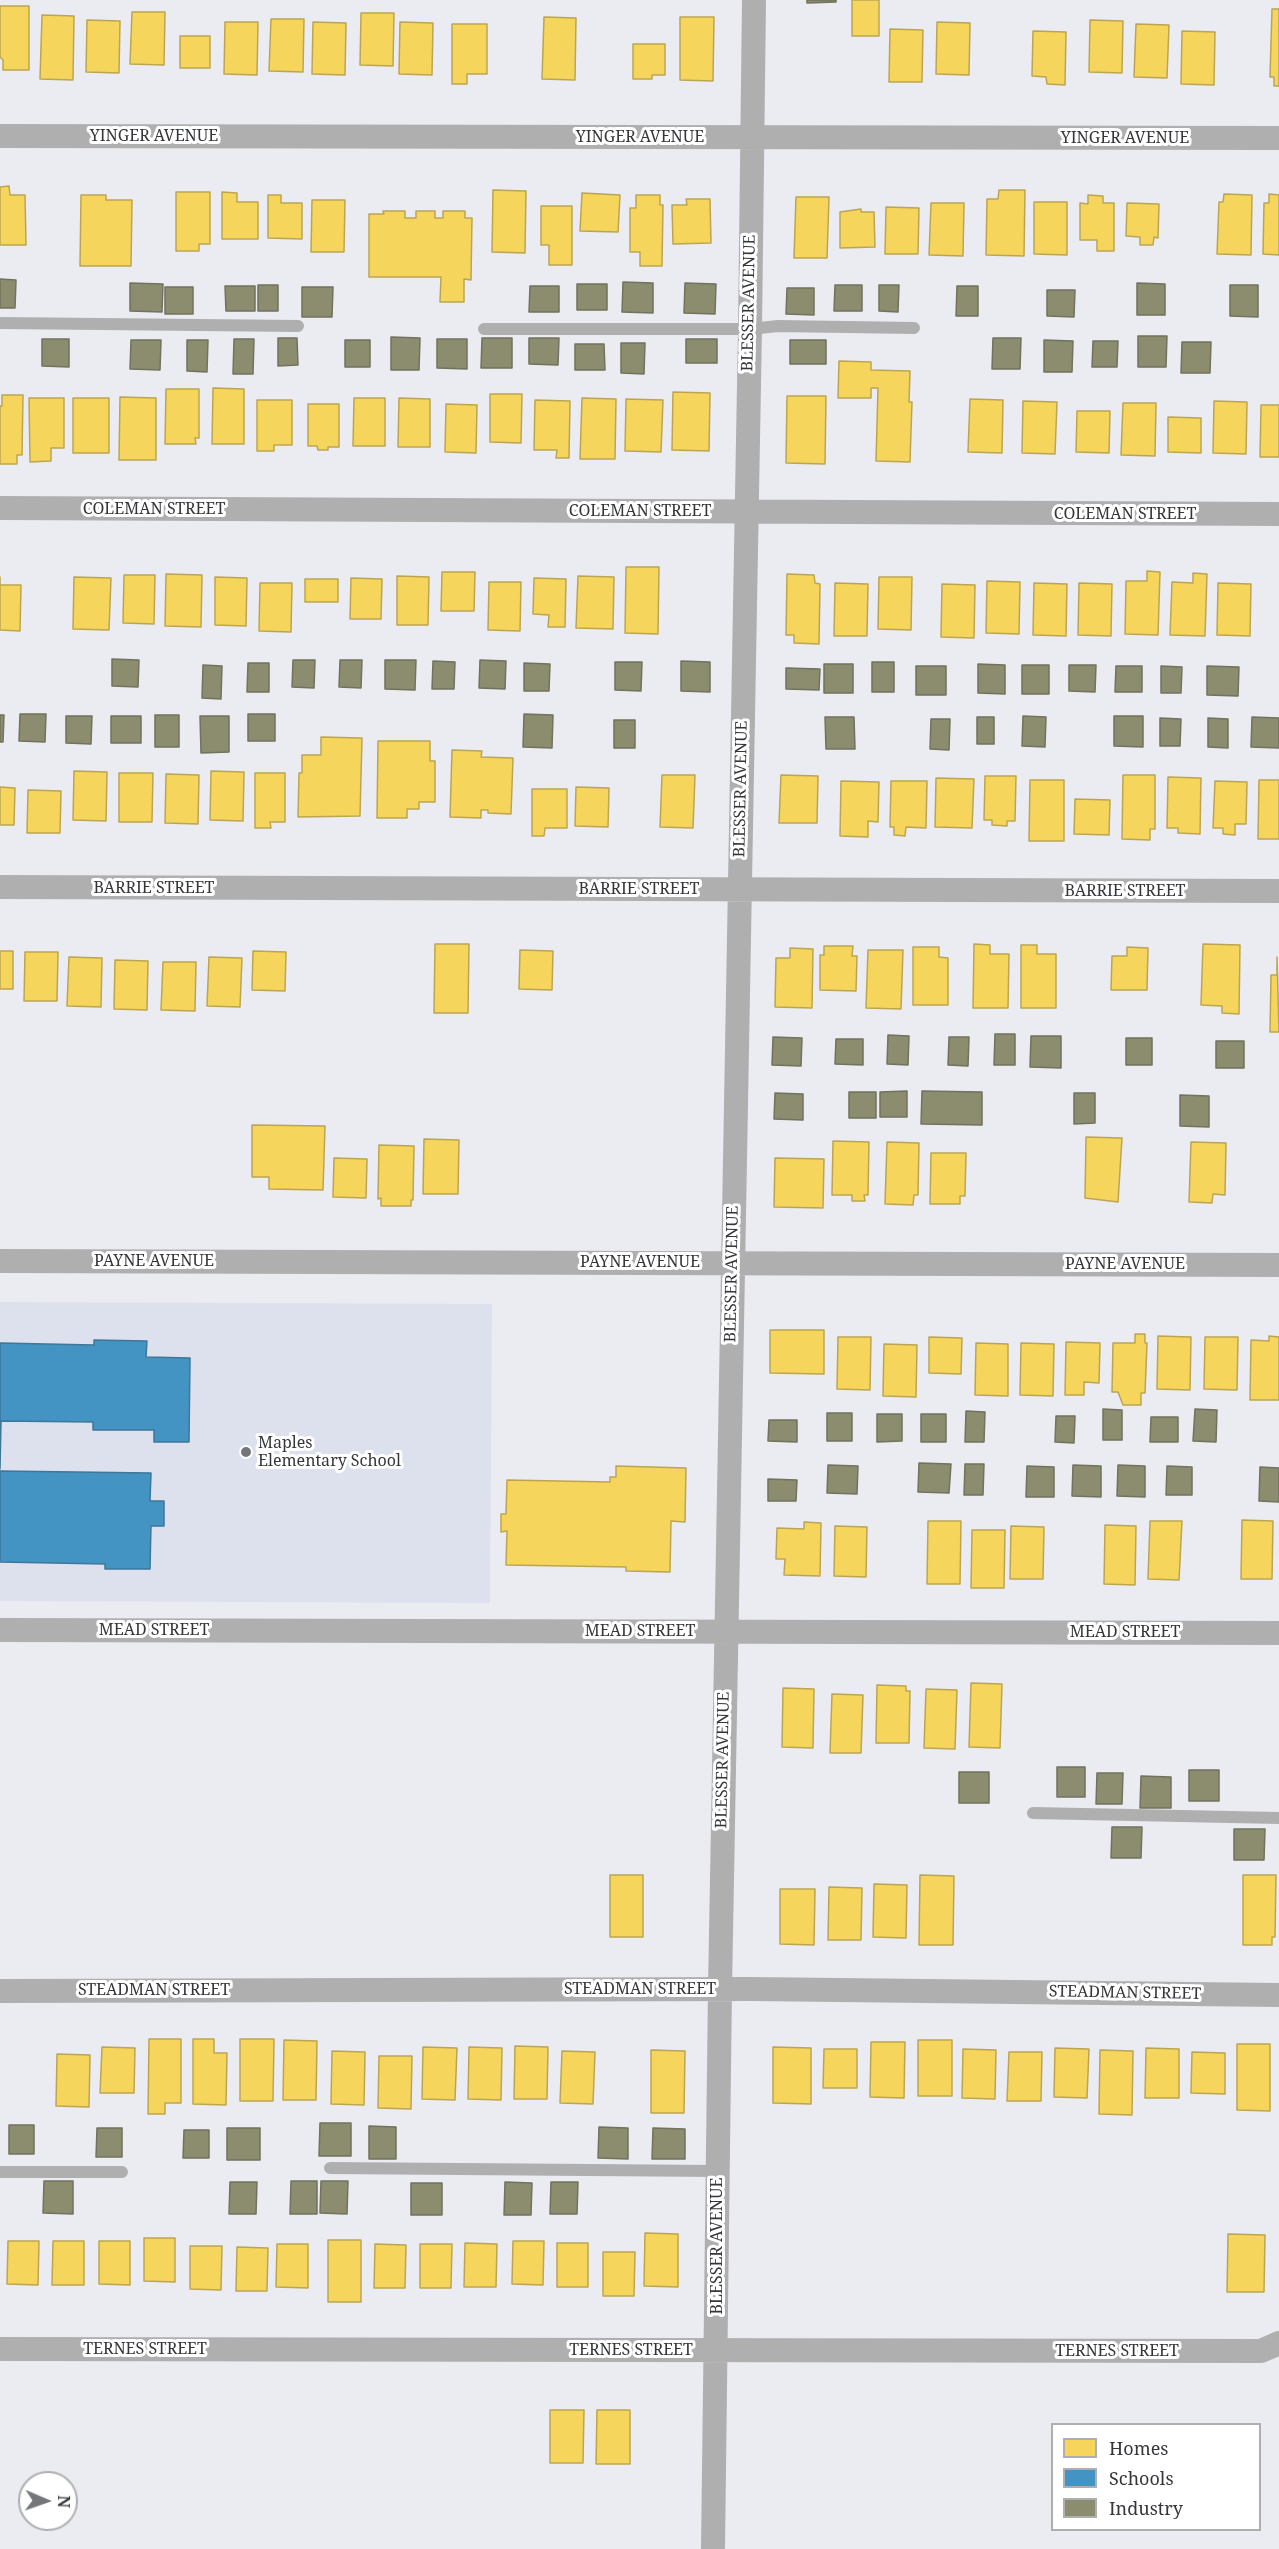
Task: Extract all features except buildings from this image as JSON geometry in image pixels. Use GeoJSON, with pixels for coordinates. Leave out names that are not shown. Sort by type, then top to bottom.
{"type":"FeatureCollection","features":[{"type":"Feature","properties":{"kind":"street","name":"BLESSER AVENUE"},"geometry":{"type":"LineString","coordinates":[[713,2549],[725,1631],[750,329],[754,0]]}},
{"type":"Feature","properties":{"kind":"street","name":"YINGER AVENUE"},"geometry":{"type":"LineString","coordinates":[[0,136],[1279,138]]}},
{"type":"Feature","properties":{"kind":"street","name":"COLEMAN STREET"},"geometry":{"type":"LineString","coordinates":[[0,508],[1279,514]]}},
{"type":"Feature","properties":{"kind":"street","name":"BARRIE STREET"},"geometry":{"type":"LineString","coordinates":[[0,887],[1279,891]]}},
{"type":"Feature","properties":{"kind":"street","name":"PAYNE AVENUE"},"geometry":{"type":"LineString","coordinates":[[0,1261],[1279,1265]]}},
{"type":"Feature","properties":{"kind":"street","name":"MEAD STREET"},"geometry":{"type":"LineString","coordinates":[[0,1630],[1279,1633]]}},
{"type":"Feature","properties":{"kind":"street","name":"STEADMAN STREET"},"geometry":{"type":"LineString","coordinates":[[0,1991],[720,1989],[1279,1995]]}},
{"type":"Feature","properties":{"kind":"street","name":"TERNES STREET"},"geometry":{"type":"LineString","coordinates":[[0,2349],[1273,2348]]}},
{"type":"Feature","properties":{"kind":"lane"},"geometry":{"type":"LineString","coordinates":[[0,322],[298,326]]}},
{"type":"Feature","properties":{"kind":"lane"},"geometry":{"type":"LineString","coordinates":[[484,329],[750,329],[778,326],[914,328]]}},
{"type":"Feature","properties":{"kind":"lane"},"geometry":{"type":"LineString","coordinates":[[1033,1813],[1279,1818]]}},
{"type":"Feature","properties":{"kind":"lane"},"geometry":{"type":"LineString","coordinates":[[330,2168],[718,2171]]}},
{"type":"Feature","properties":{"kind":"lane"},"geometry":{"type":"LineString","coordinates":[[0,2172],[122,2172]]}},
{"type":"Feature","properties":{"kind":"shaded area","name":"Maples Elementary School"},"geometry":{"type":"Polygon","coordinates":[[[0,1302],[492,1304],[490,1603],[0,1601],[0,1302]]]}},
{"type":"Feature","properties":{"kind":"place","name":"Maples Elementary School"},"geometry":{"type":"Point","coordinates":[246,1452]}}]}
